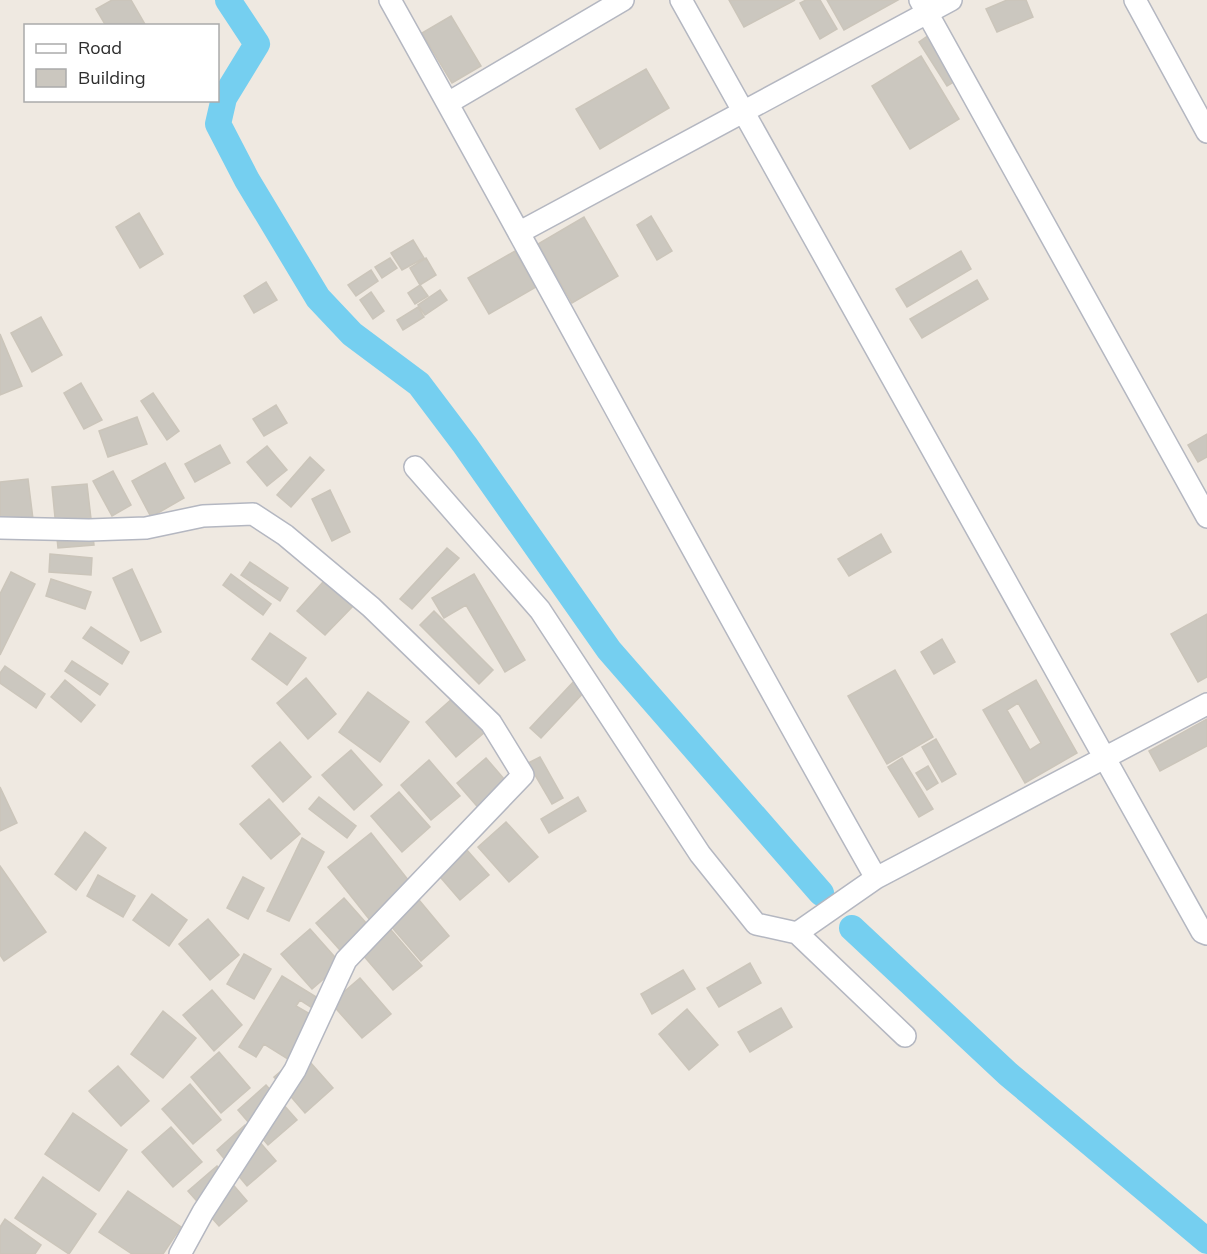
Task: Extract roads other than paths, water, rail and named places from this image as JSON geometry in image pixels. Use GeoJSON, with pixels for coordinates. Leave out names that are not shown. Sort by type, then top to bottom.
{"type":"FeatureCollection","features":[{"type":"Feature","properties":{"kind":"street"},"geometry":{"type":"LineString","coordinates":[[390,0],[520,232],[764,680],[876,878]]}},
{"type":"Feature","properties":{"kind":"street"},"geometry":{"type":"LineString","coordinates":[[448,103],[623,0]]}},
{"type":"Feature","properties":{"kind":"street"},"geometry":{"type":"LineString","coordinates":[[681,0],[1202,932],[1207,934]]}},
{"type":"Feature","properties":{"kind":"street"},"geometry":{"type":"LineString","coordinates":[[520,232],[744,113],[923,7],[951,0]]}},
{"type":"Feature","properties":{"kind":"street"},"geometry":{"type":"LineString","coordinates":[[1135,0],[1207,132]]}},
{"type":"Feature","properties":{"kind":"street"},"geometry":{"type":"LineString","coordinates":[[923,7],[1207,517]]}},
{"type":"Feature","properties":{"kind":"street"},"geometry":{"type":"LineString","coordinates":[[416,467],[540,610],[700,855],[756,924],[797,933],[904,1036]]}},
{"type":"Feature","properties":{"kind":"street"},"geometry":{"type":"LineString","coordinates":[[0,528],[89,530],[146,528],[203,516],[254,514],[285,535],[371,607],[491,723],[523,776],[346,960],[295,1070],[203,1212],[180,1254]]}},
{"type":"Feature","properties":{"kind":"street"},"geometry":{"type":"LineString","coordinates":[[797,933],[876,878],[1207,704]]}},
{"type":"Feature","properties":{"kind":"waterway"},"geometry":{"type":"LineString","coordinates":[[228,0],[257,44],[224,98],[218,124],[247,180],[318,298],[352,334],[419,384],[465,445],[609,650],[821,893]]}},
{"type":"Feature","properties":{"kind":"waterway"},"geometry":{"type":"LineString","coordinates":[[852,928],[1008,1074],[1207,1241]]}}]}
